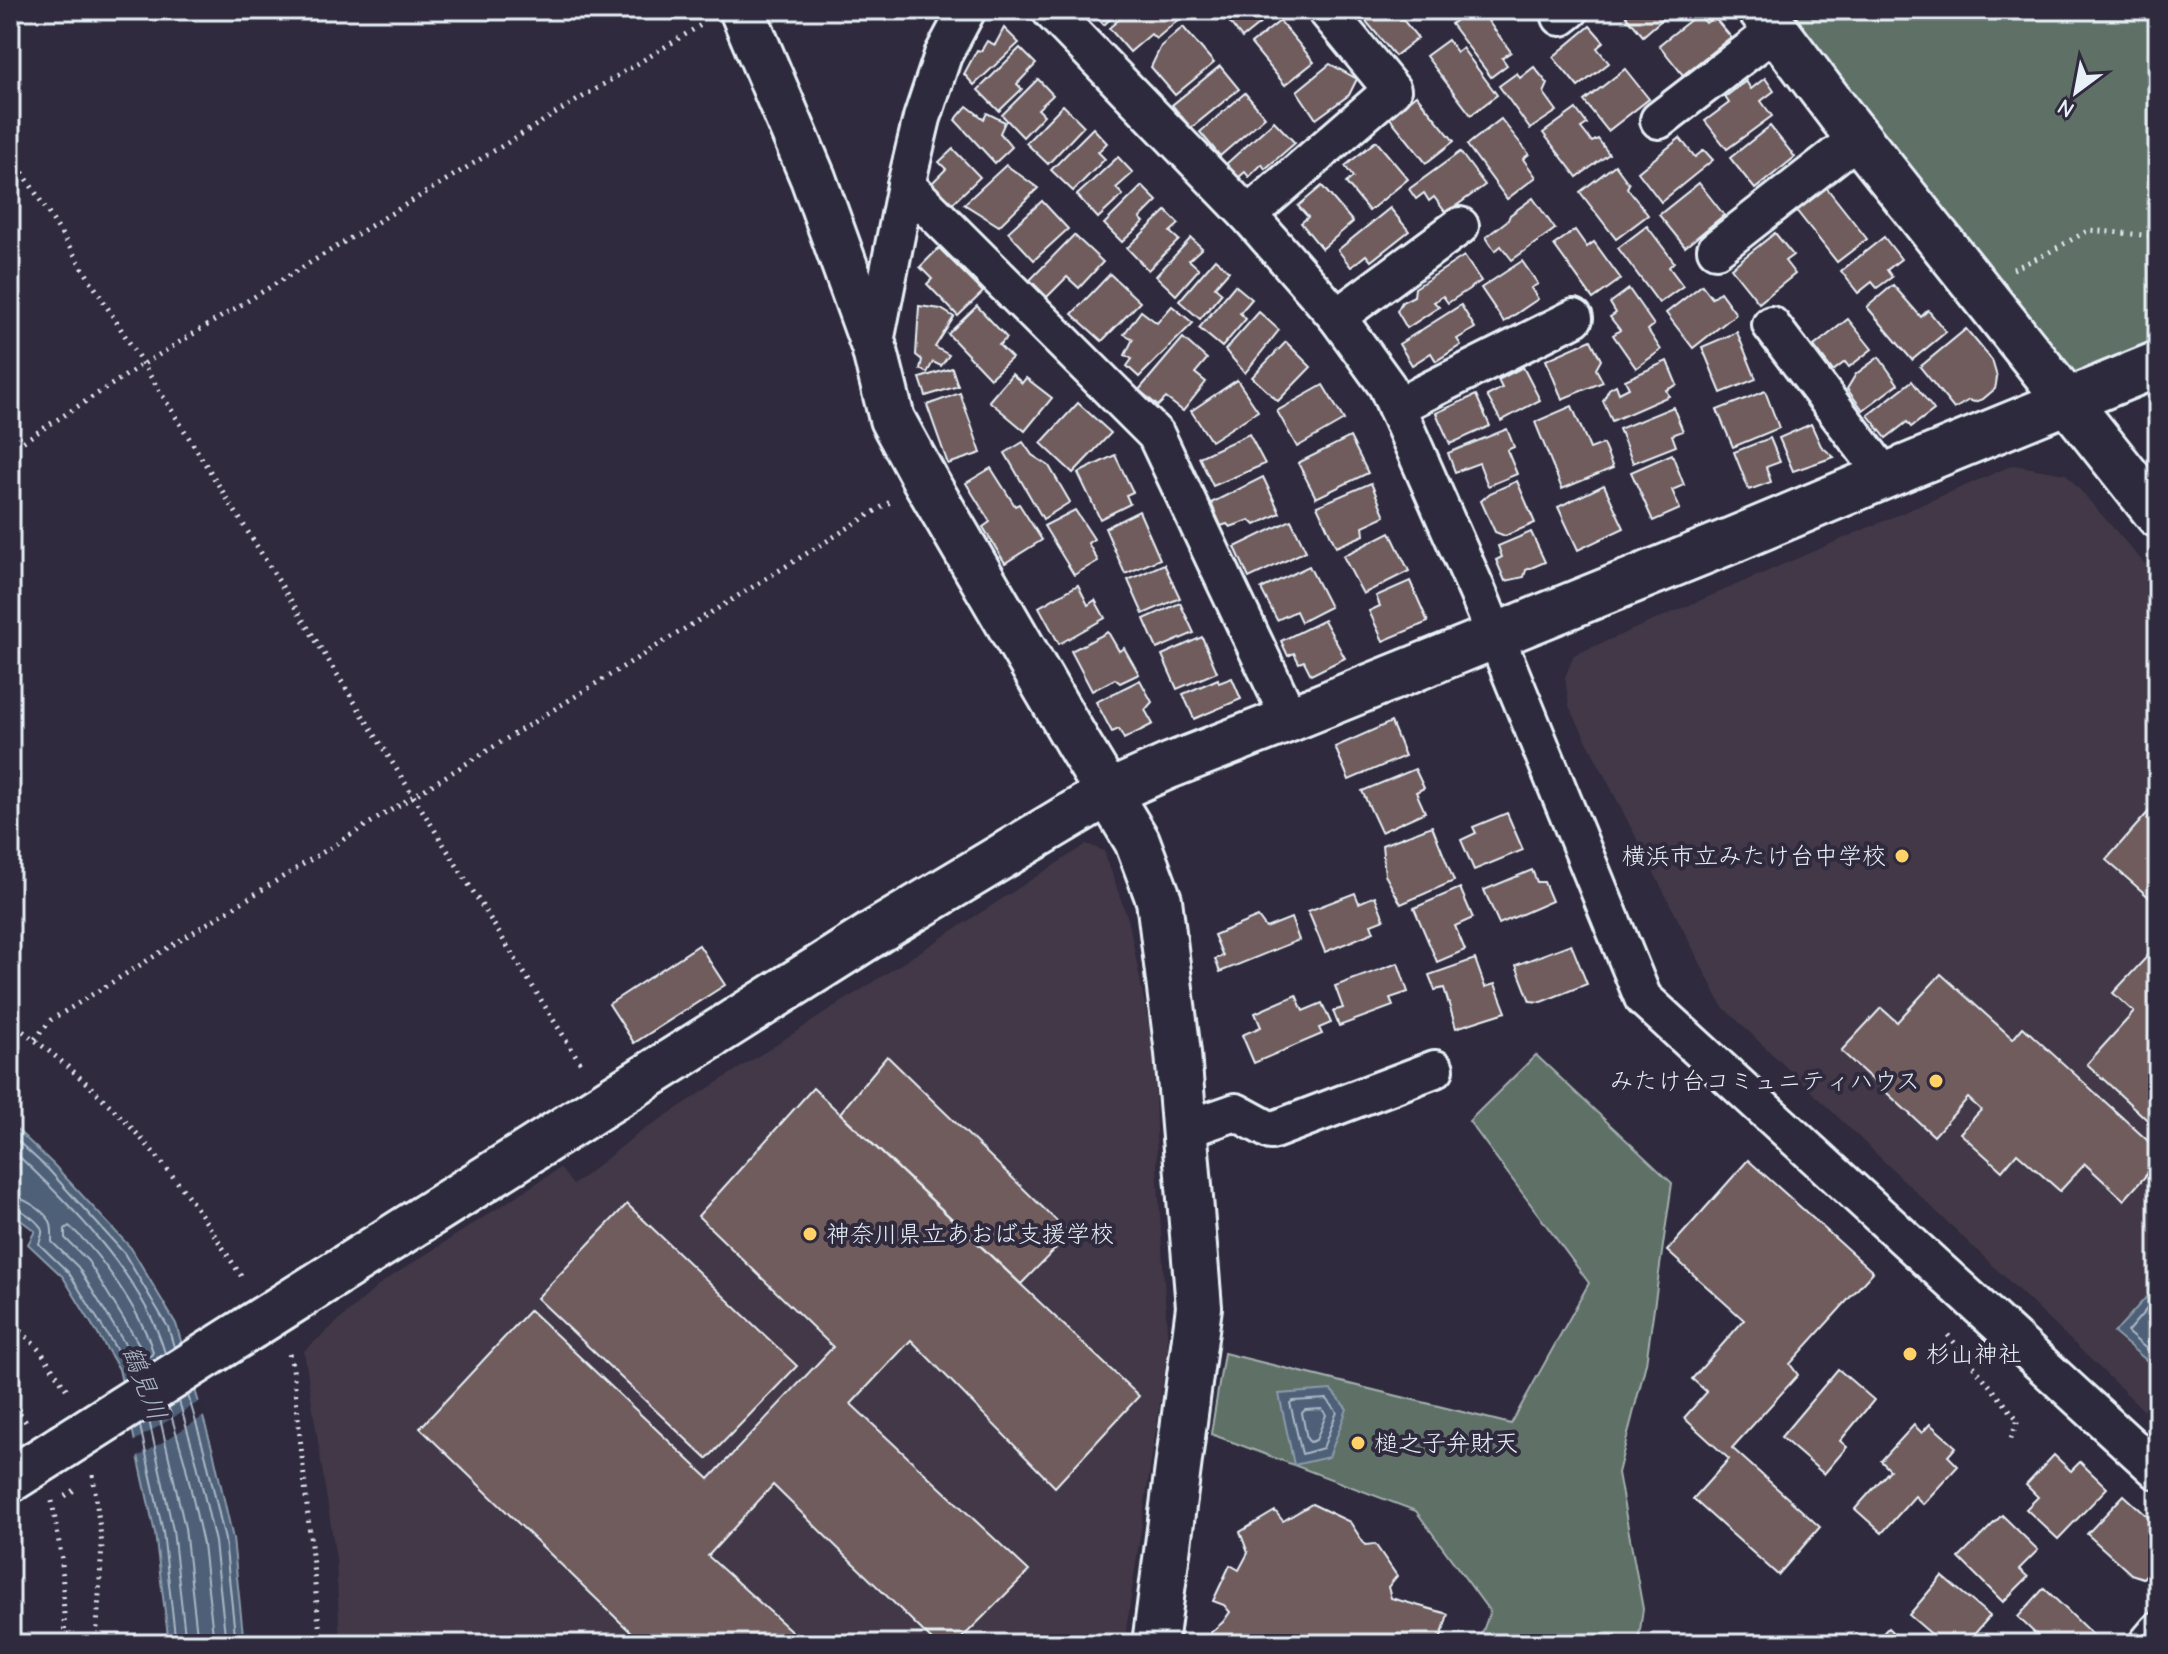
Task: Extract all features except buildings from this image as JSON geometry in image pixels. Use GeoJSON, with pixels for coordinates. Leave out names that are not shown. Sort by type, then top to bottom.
{"type":"FeatureCollection","features":[{"type":"Feature","properties":{"kind":"street"},"geometry":{"type":"LineString","coordinates":[[874,347],[922,118],[943,55],[967,10]]}},
{"type":"Feature","properties":{"kind":"street"},"geometry":{"type":"LineString","coordinates":[[1050,10],[1248,215],[1337,317],[1387,386],[1478,593],[1643,998],[2158,1471]]}},
{"type":"Feature","properties":{"kind":"street"},"geometry":{"type":"LineString","coordinates":[[1248,215],[1392,90],[1326,10]]}},
{"type":"Feature","properties":{"kind":"street"},"geometry":{"type":"LineString","coordinates":[[728,14],[813,178],[874,347],[892,419],[1137,841],[1159,900],[1178,1053],[1199,1307],[1155,1644]]}},
{"type":"Feature","properties":{"kind":"street"},"geometry":{"type":"LineString","coordinates":[[1659,120],[1769,20],[1858,138],[2158,515]]}},
{"type":"Feature","properties":{"kind":"street"},"geometry":{"type":"LineString","coordinates":[[1716,249],[1858,138]]}},
{"type":"Feature","properties":{"kind":"street"},"geometry":{"type":"LineString","coordinates":[[906,185],[1156,435],[1290,719]]}},
{"type":"Feature","properties":{"kind":"street"},"geometry":{"type":"LineString","coordinates":[[1337,317],[1460,226]]}},
{"type":"Feature","properties":{"kind":"street"},"geometry":{"type":"LineString","coordinates":[[1396,407],[1574,318]]}},
{"type":"Feature","properties":{"kind":"street"},"geometry":{"type":"LineString","coordinates":[[1771,325],[1885,476]]}},
{"type":"Feature","properties":{"kind":"street"},"geometry":{"type":"LineString","coordinates":[[10,1480],[78,1459],[249,1307],[453,1201],[879,930],[1108,793],[2158,364]]}},
{"type":"Feature","properties":{"kind":"street"},"geometry":{"type":"LineString","coordinates":[[1184,1130],[1236,1112],[1271,1131],[1435,1069]]}},
{"type":"Feature","properties":{"kind":"street"},"geometry":{"type":"LineString","coordinates":[[2147,1644],[2158,1631]]}},
{"type":"Feature","properties":{"kind":"path"},"geometry":{"type":"LineString","coordinates":[[10,450],[142,365],[728,14]]}},
{"type":"Feature","properties":{"kind":"path"},"geometry":{"type":"LineString","coordinates":[[10,152],[605,1102]]}},
{"type":"Feature","properties":{"kind":"path"},"geometry":{"type":"LineString","coordinates":[[1976,286],[2044,255],[2089,230],[2158,234]]}},
{"type":"Feature","properties":{"kind":"path"},"geometry":{"type":"LineString","coordinates":[[35,1039],[51,1020],[925,480]]}},
{"type":"Feature","properties":{"kind":"path"},"geometry":{"type":"LineString","coordinates":[[10,1022],[82,1079],[145,1144],[199,1211],[249,1307]]}},
{"type":"Feature","properties":{"kind":"path"},"geometry":{"type":"LineString","coordinates":[[10,1319],[42,1353],[73,1400]]}},
{"type":"Feature","properties":{"kind":"path"},"geometry":{"type":"LineString","coordinates":[[1940,1326],[2018,1420],[2011,1439]]}},
{"type":"Feature","properties":{"kind":"path"},"geometry":{"type":"LineString","coordinates":[[287,1349],[293,1368],[321,1644]]}},
{"type":"Feature","properties":{"kind":"path"},"geometry":{"type":"LineString","coordinates":[[78,1459],[102,1545],[96,1644]]}},
{"type":"Feature","properties":{"kind":"path"},"geometry":{"type":"LineString","coordinates":[[51,1496],[62,1561],[65,1644]]}},
{"type":"Feature","properties":{"kind":"shaded area","name":"横浜市立みたけ台中学校"},"geometry":{"type":"Polygon","coordinates":[[[2013,465],[2066,474],[2158,579],[2158,1424],[1722,1006],[1569,706],[1565,677],[1574,655],[2013,465]]]}},
{"type":"Feature","properties":{"kind":"shaded area","name":"神奈川県立あおば支援学校"},"geometry":{"type":"Polygon","coordinates":[[[1087,844],[1104,851],[1129,922],[1154,1052],[1168,1348],[1124,1644],[340,1644],[336,1559],[304,1351],[383,1282],[560,1168],[573,1185],[639,1133],[1087,844]]]}},
{"type":"Feature","properties":{"kind":"green space"},"geometry":{"type":"Polygon","coordinates":[[[1786,10],[2158,10],[2158,346],[2076,380],[1786,10]]]}},
{"type":"Feature","properties":{"kind":"green space"},"geometry":{"type":"Polygon","coordinates":[[[1536,1055],[1672,1183],[1646,1363],[1618,1473],[1643,1609],[1638,1644],[1478,1644],[1490,1612],[1416,1511],[1211,1434],[1224,1353],[1511,1424],[1589,1283],[1469,1121],[1536,1055]]]}},
{"type":"Feature","properties":{"kind":"water","name":"鶴見川"},"geometry":{"type":"Polygon","coordinates":[[[10,1123],[131,1248],[176,1324],[214,1455],[233,1539],[244,1644],[169,1644],[155,1533],[119,1369],[63,1277],[28,1244],[35,1231],[10,1212],[10,1123]]]}},
{"type":"Feature","properties":{"kind":"water"},"geometry":{"type":"Polygon","coordinates":[[[2158,1284],[2158,1370],[2114,1333],[2158,1284]]]}},
{"type":"Feature","properties":{"kind":"water"},"geometry":{"type":"Polygon","coordinates":[[[1331,1390],[1347,1409],[1329,1457],[1294,1465],[1279,1394],[1331,1390]]]}},
{"type":"Feature","properties":{"kind":"pier"},"geometry":{"type":"Polygon","coordinates":[[[202,1400],[206,1415],[135,1459],[131,1443],[202,1400]]]}},
{"type":"Feature","properties":{"kind":"place","name":"横浜市立みたけ台中学校"},"geometry":{"type":"Point","coordinates":[1902,856]}},
{"type":"Feature","properties":{"kind":"place","name":"みたけ台コミュニティハウス"},"geometry":{"type":"Point","coordinates":[1936,1081]}},
{"type":"Feature","properties":{"kind":"place","name":"神奈川県立あおば支援学校"},"geometry":{"type":"Point","coordinates":[810,1234]}},
{"type":"Feature","properties":{"kind":"place","name":"杉山神社"},"geometry":{"type":"Point","coordinates":[1910,1354]}},
{"type":"Feature","properties":{"kind":"place","name":"槌之子弁財天"},"geometry":{"type":"Point","coordinates":[1358,1443]}}]}
